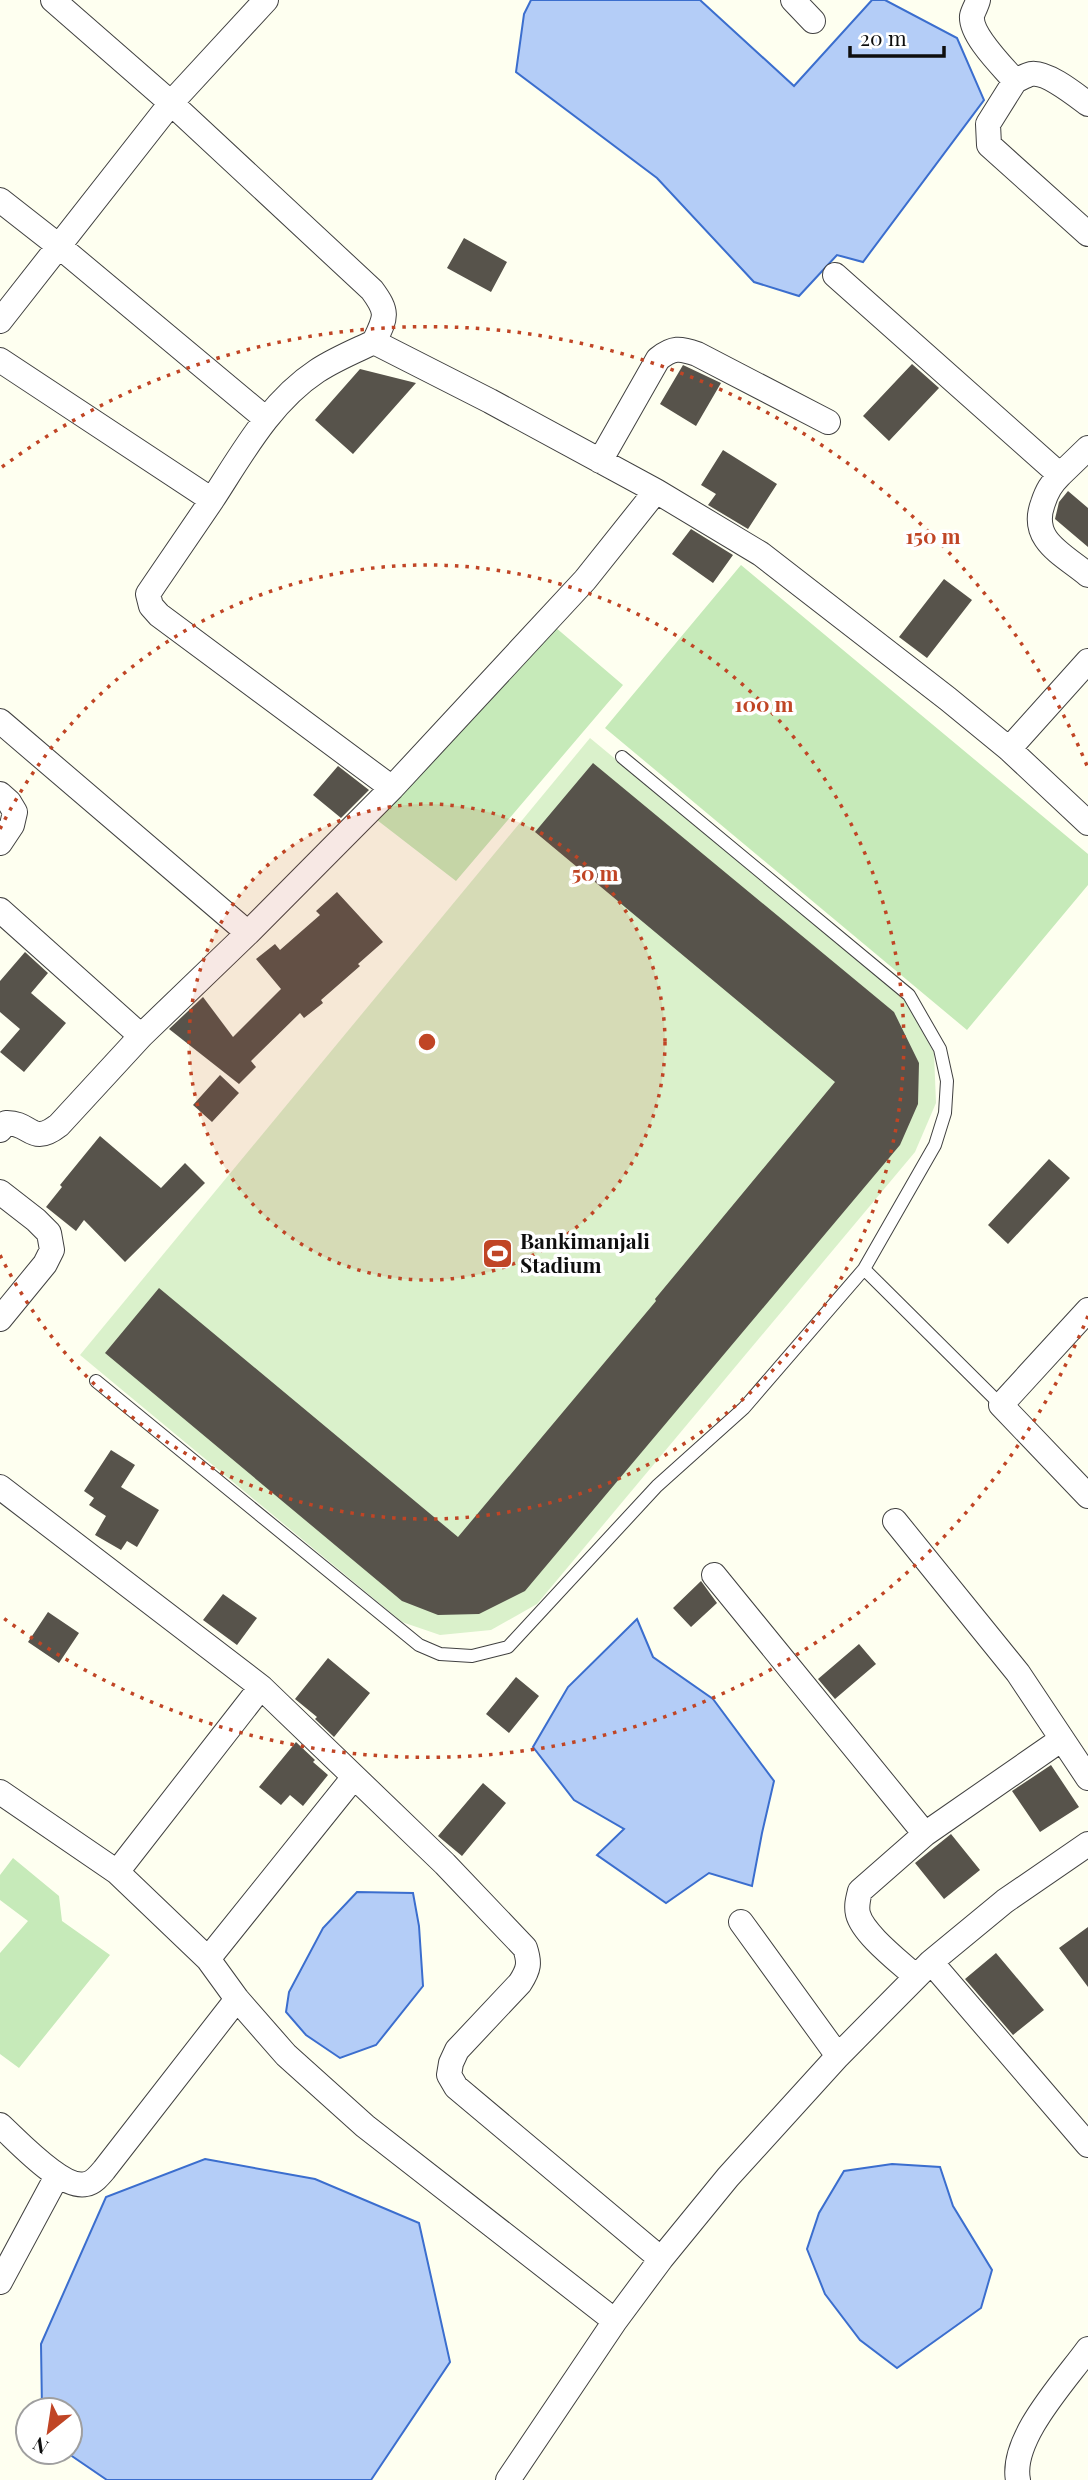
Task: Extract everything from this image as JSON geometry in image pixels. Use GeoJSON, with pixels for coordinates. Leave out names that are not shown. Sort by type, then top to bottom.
{"type":"FeatureCollection","features":[{"type":"Feature","properties":{"kind":"street"},"geometry":{"type":"LineString","coordinates":[[52,0],[171,103],[372,290],[385,310],[386,319],[374,342],[316,372],[293,390],[266,419],[148,594],[151,606],[159,615],[392,788]]}},
{"type":"Feature","properties":{"kind":"street"},"geometry":{"type":"LineString","coordinates":[[0,321],[171,103],[266,0]]}},
{"type":"Feature","properties":{"kind":"street"},"geometry":{"type":"LineString","coordinates":[[793,0],[813,21]]}},
{"type":"Feature","properties":{"kind":"street"},"geometry":{"type":"LineString","coordinates":[[978,0],[972,17],[975,30],[984,45],[1015,81]]}},
{"type":"Feature","properties":{"kind":"street"},"geometry":{"type":"LineString","coordinates":[[1088,104],[1049,78],[1032,74],[1015,81],[988,124],[989,145],[1088,234]]}},
{"type":"Feature","properties":{"kind":"street"},"geometry":{"type":"LineString","coordinates":[[0,200],[266,419]]}},
{"type":"Feature","properties":{"kind":"street"},"geometry":{"type":"LineString","coordinates":[[835,275],[1060,475]]}},
{"type":"Feature","properties":{"kind":"street"},"geometry":{"type":"LineString","coordinates":[[374,342],[656,491],[761,554],[1009,750],[1088,823]]}},
{"type":"Feature","properties":{"kind":"street"},"geometry":{"type":"LineString","coordinates":[[600,461],[658,359],[669,350],[679,348],[697,354],[828,422]]}},
{"type":"Feature","properties":{"kind":"street"},"geometry":{"type":"LineString","coordinates":[[0,360],[212,500]]}},
{"type":"Feature","properties":{"kind":"street"},"geometry":{"type":"LineString","coordinates":[[1088,448],[1049,486],[1038,523],[1043,537],[1088,575]]}},
{"type":"Feature","properties":{"kind":"street"},"geometry":{"type":"LineString","coordinates":[[0,1130],[6,1123],[13,1123],[39,1135],[50,1132],[141,1037],[392,788],[585,580],[656,491]]}},
{"type":"Feature","properties":{"kind":"street"},"geometry":{"type":"LineString","coordinates":[[1009,750],[1088,661]]}},
{"type":"Feature","properties":{"kind":"street"},"geometry":{"type":"LineString","coordinates":[[0,721],[248,933]]}},
{"type":"Feature","properties":{"kind":"street"},"geometry":{"type":"LineString","coordinates":[[0,794],[9,802],[15,813],[12,825],[0,843]]}},
{"type":"Feature","properties":{"kind":"street"},"geometry":{"type":"LineString","coordinates":[[0,910],[141,1037]]}},
{"type":"Feature","properties":{"kind":"street"},"geometry":{"type":"LineString","coordinates":[[0,1192],[49,1233],[52,1250],[45,1264],[0,1319]]}},
{"type":"Feature","properties":{"kind":"street"},"geometry":{"type":"LineString","coordinates":[[1088,1310],[1001,1405],[1088,1496]]}},
{"type":"Feature","properties":{"kind":"street"},"geometry":{"type":"LineString","coordinates":[[0,1488],[261,1687],[445,1864],[525,1948],[530,1962],[520,1983],[457,2050],[449,2075],[456,2087],[661,2259]]}},
{"type":"Feature","properties":{"kind":"street"},"geometry":{"type":"LineString","coordinates":[[895,1521],[1018,1673],[1088,1779]]}},
{"type":"Feature","properties":{"kind":"street"},"geometry":{"type":"LineString","coordinates":[[714,1575],[925,1834]]}},
{"type":"Feature","properties":{"kind":"street"},"geometry":{"type":"LineString","coordinates":[[117,1872],[261,1687]]}},
{"type":"Feature","properties":{"kind":"street"},"geometry":{"type":"LineString","coordinates":[[1062,1739],[925,1834],[860,1891],[857,1902],[858,1915],[866,1928],[923,1970],[1088,2145]]}},
{"type":"Feature","properties":{"kind":"street"},"geometry":{"type":"LineString","coordinates":[[208,1959],[354,1777]]}},
{"type":"Feature","properties":{"kind":"street"},"geometry":{"type":"LineString","coordinates":[[0,1792],[117,1872],[208,1959],[237,1999],[286,2055],[365,2126],[615,2321]]}},
{"type":"Feature","properties":{"kind":"street"},"geometry":{"type":"LineString","coordinates":[[508,2480],[615,2321],[661,2259],[728,2177],[838,2056],[923,1970],[1005,1901],[1088,1844]]}},
{"type":"Feature","properties":{"kind":"street"},"geometry":{"type":"LineString","coordinates":[[741,1922],[838,2056]]}},
{"type":"Feature","properties":{"kind":"street"},"geometry":{"type":"LineString","coordinates":[[0,2124],[57,2176],[75,2185],[95,2180],[237,1999]]}},
{"type":"Feature","properties":{"kind":"street"},"geometry":{"type":"LineString","coordinates":[[0,2282],[57,2176]]}},
{"type":"Feature","properties":{"kind":"street"},"geometry":{"type":"LineString","coordinates":[[1018,2480],[1016,2470],[1022,2446],[1033,2426],[1088,2349]]}},
{"type":"Feature","properties":{"kind":"lane"},"geometry":{"type":"LineString","coordinates":[[96,1381],[419,1645],[440,1654],[472,1656],[508,1647],[657,1486],[744,1408],[864,1269],[935,1145],[945,1113],[947,1081],[940,1049],[909,995],[622,757]]}},
{"type":"Feature","properties":{"kind":"lane"},"geometry":{"type":"LineString","coordinates":[[864,1269],[1001,1405]]}},
{"type":"Feature","properties":{"kind":"green space"},"geometry":{"type":"Polygon","coordinates":[[[741,565],[1088,854],[1088,885],[967,1030],[605,728],[741,565]]]}},
{"type":"Feature","properties":{"kind":"green space"},"geometry":{"type":"Polygon","coordinates":[[[555,627],[623,685],[456,881],[377,820],[555,627]]]}},
{"type":"Feature","properties":{"kind":"green space","name":"Bankimanjali Stadium"},"geometry":{"type":"Polygon","coordinates":[[[590,738],[904,998],[934,1053],[936,1103],[915,1152],[537,1604],[491,1630],[440,1635],[402,1622],[80,1355],[590,738]]]}},
{"type":"Feature","properties":{"kind":"green space"},"geometry":{"type":"Polygon","coordinates":[[[13,1858],[59,1896],[62,1921],[110,1955],[19,2068],[0,2054],[0,1953],[28,1921],[0,1900],[0,1875],[13,1858]]]}},
{"type":"Feature","properties":{"kind":"water"},"geometry":{"type":"Polygon","coordinates":[[[531,0],[700,0],[794,86],[872,0],[885,0],[957,38],[984,100],[863,262],[837,255],[799,296],[754,282],[657,178],[516,72],[524,14],[531,0]]]}},
{"type":"Feature","properties":{"kind":"water"},"geometry":{"type":"Polygon","coordinates":[[[637,1619],[653,1657],[713,1699],[774,1781],[752,1886],[709,1873],[666,1903],[597,1855],[624,1829],[574,1800],[533,1747],[568,1687],[637,1619]]]}},
{"type":"Feature","properties":{"kind":"water"},"geometry":{"type":"Polygon","coordinates":[[[357,1892],[413,1893],[419,1926],[423,1986],[376,2045],[340,2058],[306,2035],[286,2012],[289,1992],[323,1928],[357,1892]]]}},
{"type":"Feature","properties":{"kind":"water"},"geometry":{"type":"Polygon","coordinates":[[[205,2159],[315,2179],[419,2223],[450,2362],[371,2480],[107,2480],[84,2464],[84,2396],[42,2396],[41,2344],[106,2197],[205,2159]]]}},
{"type":"Feature","properties":{"kind":"water"},"geometry":{"type":"Polygon","coordinates":[[[892,2164],[940,2167],[953,2206],[992,2270],[981,2308],[897,2368],[860,2340],[825,2294],[807,2249],[819,2213],[844,2171],[892,2164]]]}},
{"type":"Feature","properties":{"kind":"building"},"geometry":{"type":"Polygon","coordinates":[[[464,238],[507,262],[491,292],[447,268],[464,238]]]}},
{"type":"Feature","properties":{"kind":"building"},"geometry":{"type":"Polygon","coordinates":[[[912,364],[939,388],[889,441],[863,416],[912,364]]]}},
{"type":"Feature","properties":{"kind":"building"},"geometry":{"type":"Polygon","coordinates":[[[683,365],[721,383],[696,426],[660,404],[683,365]]]}},
{"type":"Feature","properties":{"kind":"building"},"geometry":{"type":"Polygon","coordinates":[[[360,369],[416,383],[353,454],[315,420],[360,369]]]}},
{"type":"Feature","properties":{"kind":"building"},"geometry":{"type":"Polygon","coordinates":[[[723,450],[777,484],[748,529],[708,505],[716,494],[701,485],[723,450]]]}},
{"type":"Feature","properties":{"kind":"building"},"geometry":{"type":"Polygon","coordinates":[[[1068,491],[1088,508],[1088,547],[1055,519],[1059,502],[1068,491]]]}},
{"type":"Feature","properties":{"kind":"building"},"geometry":{"type":"Polygon","coordinates":[[[691,529],[733,555],[713,583],[672,554],[691,529]]]}},
{"type":"Feature","properties":{"kind":"building"},"geometry":{"type":"Polygon","coordinates":[[[944,579],[972,600],[927,658],[899,637],[944,579]]]}},
{"type":"Feature","properties":{"kind":"building"},"geometry":{"type":"Polygon","coordinates":[[[593,763],[894,1012],[919,1063],[918,1104],[900,1145],[525,1591],[479,1614],[438,1615],[402,1601],[105,1353],[159,1288],[458,1537],[656,1301],[835,1082],[535,832],[593,763]]]}},
{"type":"Feature","properties":{"kind":"building"},"geometry":{"type":"Polygon","coordinates":[[[338,766],[369,790],[341,818],[313,795],[338,766]]]}},
{"type":"Feature","properties":{"kind":"building"},"geometry":{"type":"Polygon","coordinates":[[[337,892],[383,942],[321,1000],[323,1003],[304,1018],[300,1013],[251,1061],[256,1067],[239,1084],[169,1029],[203,997],[233,1037],[281,989],[256,959],[275,944],[280,950],[320,915],[316,911],[337,892]]]}},
{"type":"Feature","properties":{"kind":"building"},"geometry":{"type":"Polygon","coordinates":[[[25,952],[48,973],[31,993],[66,1023],[24,1072],[0,1052],[20,1029],[0,1012],[0,981],[25,952]]]}},
{"type":"Feature","properties":{"kind":"building"},"geometry":{"type":"Polygon","coordinates":[[[220,1075],[239,1093],[212,1122],[193,1105],[220,1075]]]}},
{"type":"Feature","properties":{"kind":"building"},"geometry":{"type":"Polygon","coordinates":[[[100,1136],[161,1188],[185,1163],[205,1183],[125,1262],[84,1220],[76,1231],[46,1207],[62,1187],[60,1185],[100,1136]]]}},
{"type":"Feature","properties":{"kind":"building"},"geometry":{"type":"Polygon","coordinates":[[[1049,1159],[1070,1178],[1008,1244],[988,1225],[1049,1159]]]}},
{"type":"Feature","properties":{"kind":"building"},"geometry":{"type":"Polygon","coordinates":[[[111,1450],[135,1465],[121,1487],[159,1510],[137,1547],[127,1541],[121,1550],[95,1535],[106,1516],[89,1505],[94,1498],[84,1491],[111,1450]]]}},
{"type":"Feature","properties":{"kind":"building"},"geometry":{"type":"Polygon","coordinates":[[[701,1581],[717,1603],[691,1627],[673,1608],[701,1581]]]}},
{"type":"Feature","properties":{"kind":"building"},"geometry":{"type":"Polygon","coordinates":[[[223,1594],[257,1618],[237,1645],[203,1620],[223,1594]]]}},
{"type":"Feature","properties":{"kind":"building"},"geometry":{"type":"Polygon","coordinates":[[[48,1612],[79,1633],[59,1663],[28,1642],[48,1612]]]}},
{"type":"Feature","properties":{"kind":"building"},"geometry":{"type":"Polygon","coordinates":[[[859,1644],[876,1664],[835,1699],[818,1679],[859,1644]]]}},
{"type":"Feature","properties":{"kind":"building"},"geometry":{"type":"Polygon","coordinates":[[[328,1658],[370,1693],[334,1737],[315,1719],[317,1717],[295,1699],[328,1658]]]}},
{"type":"Feature","properties":{"kind":"building"},"geometry":{"type":"Polygon","coordinates":[[[516,1677],[539,1696],[509,1733],[486,1714],[516,1677]]]}},
{"type":"Feature","properties":{"kind":"building"},"geometry":{"type":"Polygon","coordinates":[[[296,1742],[328,1775],[303,1806],[290,1795],[281,1805],[259,1787],[296,1742]]]}},
{"type":"Feature","properties":{"kind":"building"},"geometry":{"type":"Polygon","coordinates":[[[1051,1765],[1079,1807],[1040,1832],[1012,1791],[1051,1765]]]}},
{"type":"Feature","properties":{"kind":"building"},"geometry":{"type":"Polygon","coordinates":[[[483,1783],[506,1803],[462,1856],[438,1836],[483,1783]]]}},
{"type":"Feature","properties":{"kind":"building"},"geometry":{"type":"Polygon","coordinates":[[[951,1834],[980,1870],[944,1899],[915,1863],[951,1834]]]}},
{"type":"Feature","properties":{"kind":"building"},"geometry":{"type":"Polygon","coordinates":[[[1088,1927],[1088,1987],[1059,1948],[1088,1927]]]}},
{"type":"Feature","properties":{"kind":"building"},"geometry":{"type":"Polygon","coordinates":[[[996,1953],[1044,2010],[1013,2035],[965,1979],[996,1953]]]}},
{"type":"Feature","properties":{"kind":"place","name":"Bankimanjali Stadium"},"geometry":{"type":"Point","coordinates":[497,1254]}}]}
